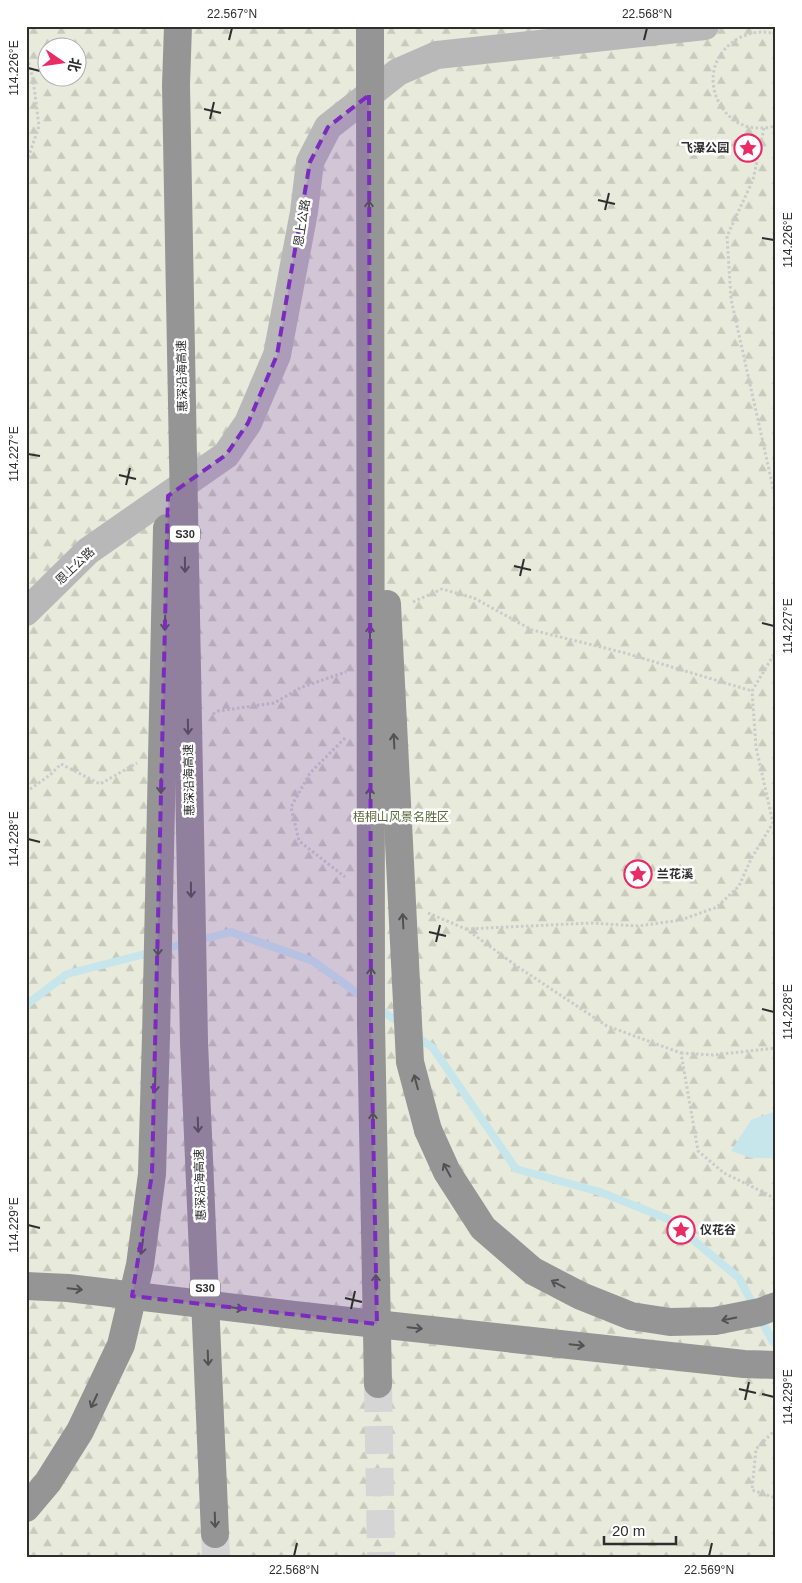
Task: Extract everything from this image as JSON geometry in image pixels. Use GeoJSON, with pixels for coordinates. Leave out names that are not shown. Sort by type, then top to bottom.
{"type":"FeatureCollection","features":[{"type":"Feature","properties":{"kind":"highway","name":"惠深沿海高速"},"geometry":{"type":"LineString","coordinates":[[178,26],[176,84],[194,1042],[216,1534]]}},
{"type":"Feature","properties":{"kind":"highway"},"geometry":{"type":"LineString","coordinates":[[370,26],[371,1024],[378,1384]]}},
{"type":"Feature","properties":{"kind":"highway"},"geometry":{"type":"LineString","coordinates":[[26,1508],[48,1482],[80,1431],[121,1345],[140,1265],[152,1174],[176,84]]}},
{"type":"Feature","properties":{"kind":"highway"},"geometry":{"type":"LineString","coordinates":[[369,246],[410,1062],[428,1130],[447,1172],[483,1228],[533,1271],[581,1296],[631,1316],[670,1322],[715,1322],[760,1312],[776,1306]]}},
{"type":"Feature","properties":{"kind":"highway"},"geometry":{"type":"LineString","coordinates":[[26,1286],[68,1288],[294,1315],[744,1364],[776,1365]]}},
{"type":"Feature","properties":{"kind":"street","name":"恩上公路"},"geometry":{"type":"LineString","coordinates":[[26,612],[88,551],[226,455],[248,423],[277,355],[304,212],[310,162],[328,127],[398,72],[437,55],[705,26]]}},
{"type":"Feature","properties":{"kind":"path"},"geometry":{"type":"LineString","coordinates":[[776,34],[754,32],[740,36],[728,45],[720,56],[714,70],[714,85],[717,99],[725,112],[736,121],[749,127],[764,128],[776,126]]}},
{"type":"Feature","properties":{"kind":"path"},"geometry":{"type":"LineString","coordinates":[[26,53],[33,79],[39,126],[26,164]]}},
{"type":"Feature","properties":{"kind":"path"},"geometry":{"type":"LineString","coordinates":[[764,128],[753,180],[727,236],[731,299],[776,501]]}},
{"type":"Feature","properties":{"kind":"path"},"geometry":{"type":"LineString","coordinates":[[406,605],[442,589],[474,598],[532,630],[625,653],[752,691]]}},
{"type":"Feature","properties":{"kind":"path"},"geometry":{"type":"LineString","coordinates":[[466,929],[591,923],[638,926],[681,920],[717,907],[739,886],[751,859],[773,823],[756,747],[752,691],[776,651]]}},
{"type":"Feature","properties":{"kind":"path"},"geometry":{"type":"LineString","coordinates":[[681,1053],[713,1055],[776,1048]]}},
{"type":"Feature","properties":{"kind":"path"},"geometry":{"type":"LineString","coordinates":[[776,1430],[756,1449],[752,1490],[776,1498]]}},
{"type":"Feature","properties":{"kind":"highlighted area"},"geometry":{"type":"Polygon","coordinates":[[[369,95],[371,1024],[377,1324],[132,1296],[152,1174],[168,496],[226,455],[248,423],[277,355],[310,162],[328,127],[369,95]]]}},
{"type":"Feature","properties":{"kind":"green space","name":"梧桐山风景名胜区"},"geometry":{"type":"Polygon","coordinates":[[[26,26],[776,26],[776,1557],[26,1557],[26,26]]]}},
{"type":"Feature","properties":{"kind":"water"},"geometry":{"type":"Polygon","coordinates":[[[776,1111],[776,1158],[751,1158],[731,1151],[751,1120],[776,1111]]]}},
{"type":"Feature","properties":{"kind":"waterway"},"geometry":{"type":"LineString","coordinates":[[26,1005],[67,974],[231,932],[313,961],[364,998]]}},
{"type":"Feature","properties":{"kind":"waterway"},"geometry":{"type":"LineString","coordinates":[[378,1008],[401,1024]]}},
{"type":"Feature","properties":{"kind":"waterway"},"geometry":{"type":"LineString","coordinates":[[416,1036],[433,1048],[516,1169],[600,1192],[668,1219],[739,1278],[755,1308]]}},
{"type":"Feature","properties":{"kind":"waterway"},"geometry":{"type":"LineString","coordinates":[[760,1318],[773,1342],[776,1344]]}},
{"type":"Feature","properties":{"kind":"tunnel"},"geometry":{"type":"LineString","coordinates":[[378,1384],[381,1557]]}},
{"type":"Feature","properties":{"kind":"tunnel"},"geometry":{"type":"LineString","coordinates":[[215,1534],[216,1557]]}},
{"type":"Feature","properties":{"kind":"place","name":"飞瀑公园"},"geometry":{"type":"Point","coordinates":[748,148]}},
{"type":"Feature","properties":{"kind":"place","name":"兰花溪"},"geometry":{"type":"Point","coordinates":[638,874]}},
{"type":"Feature","properties":{"kind":"place","name":"仪花谷"},"geometry":{"type":"Point","coordinates":[681,1230]}}]}
